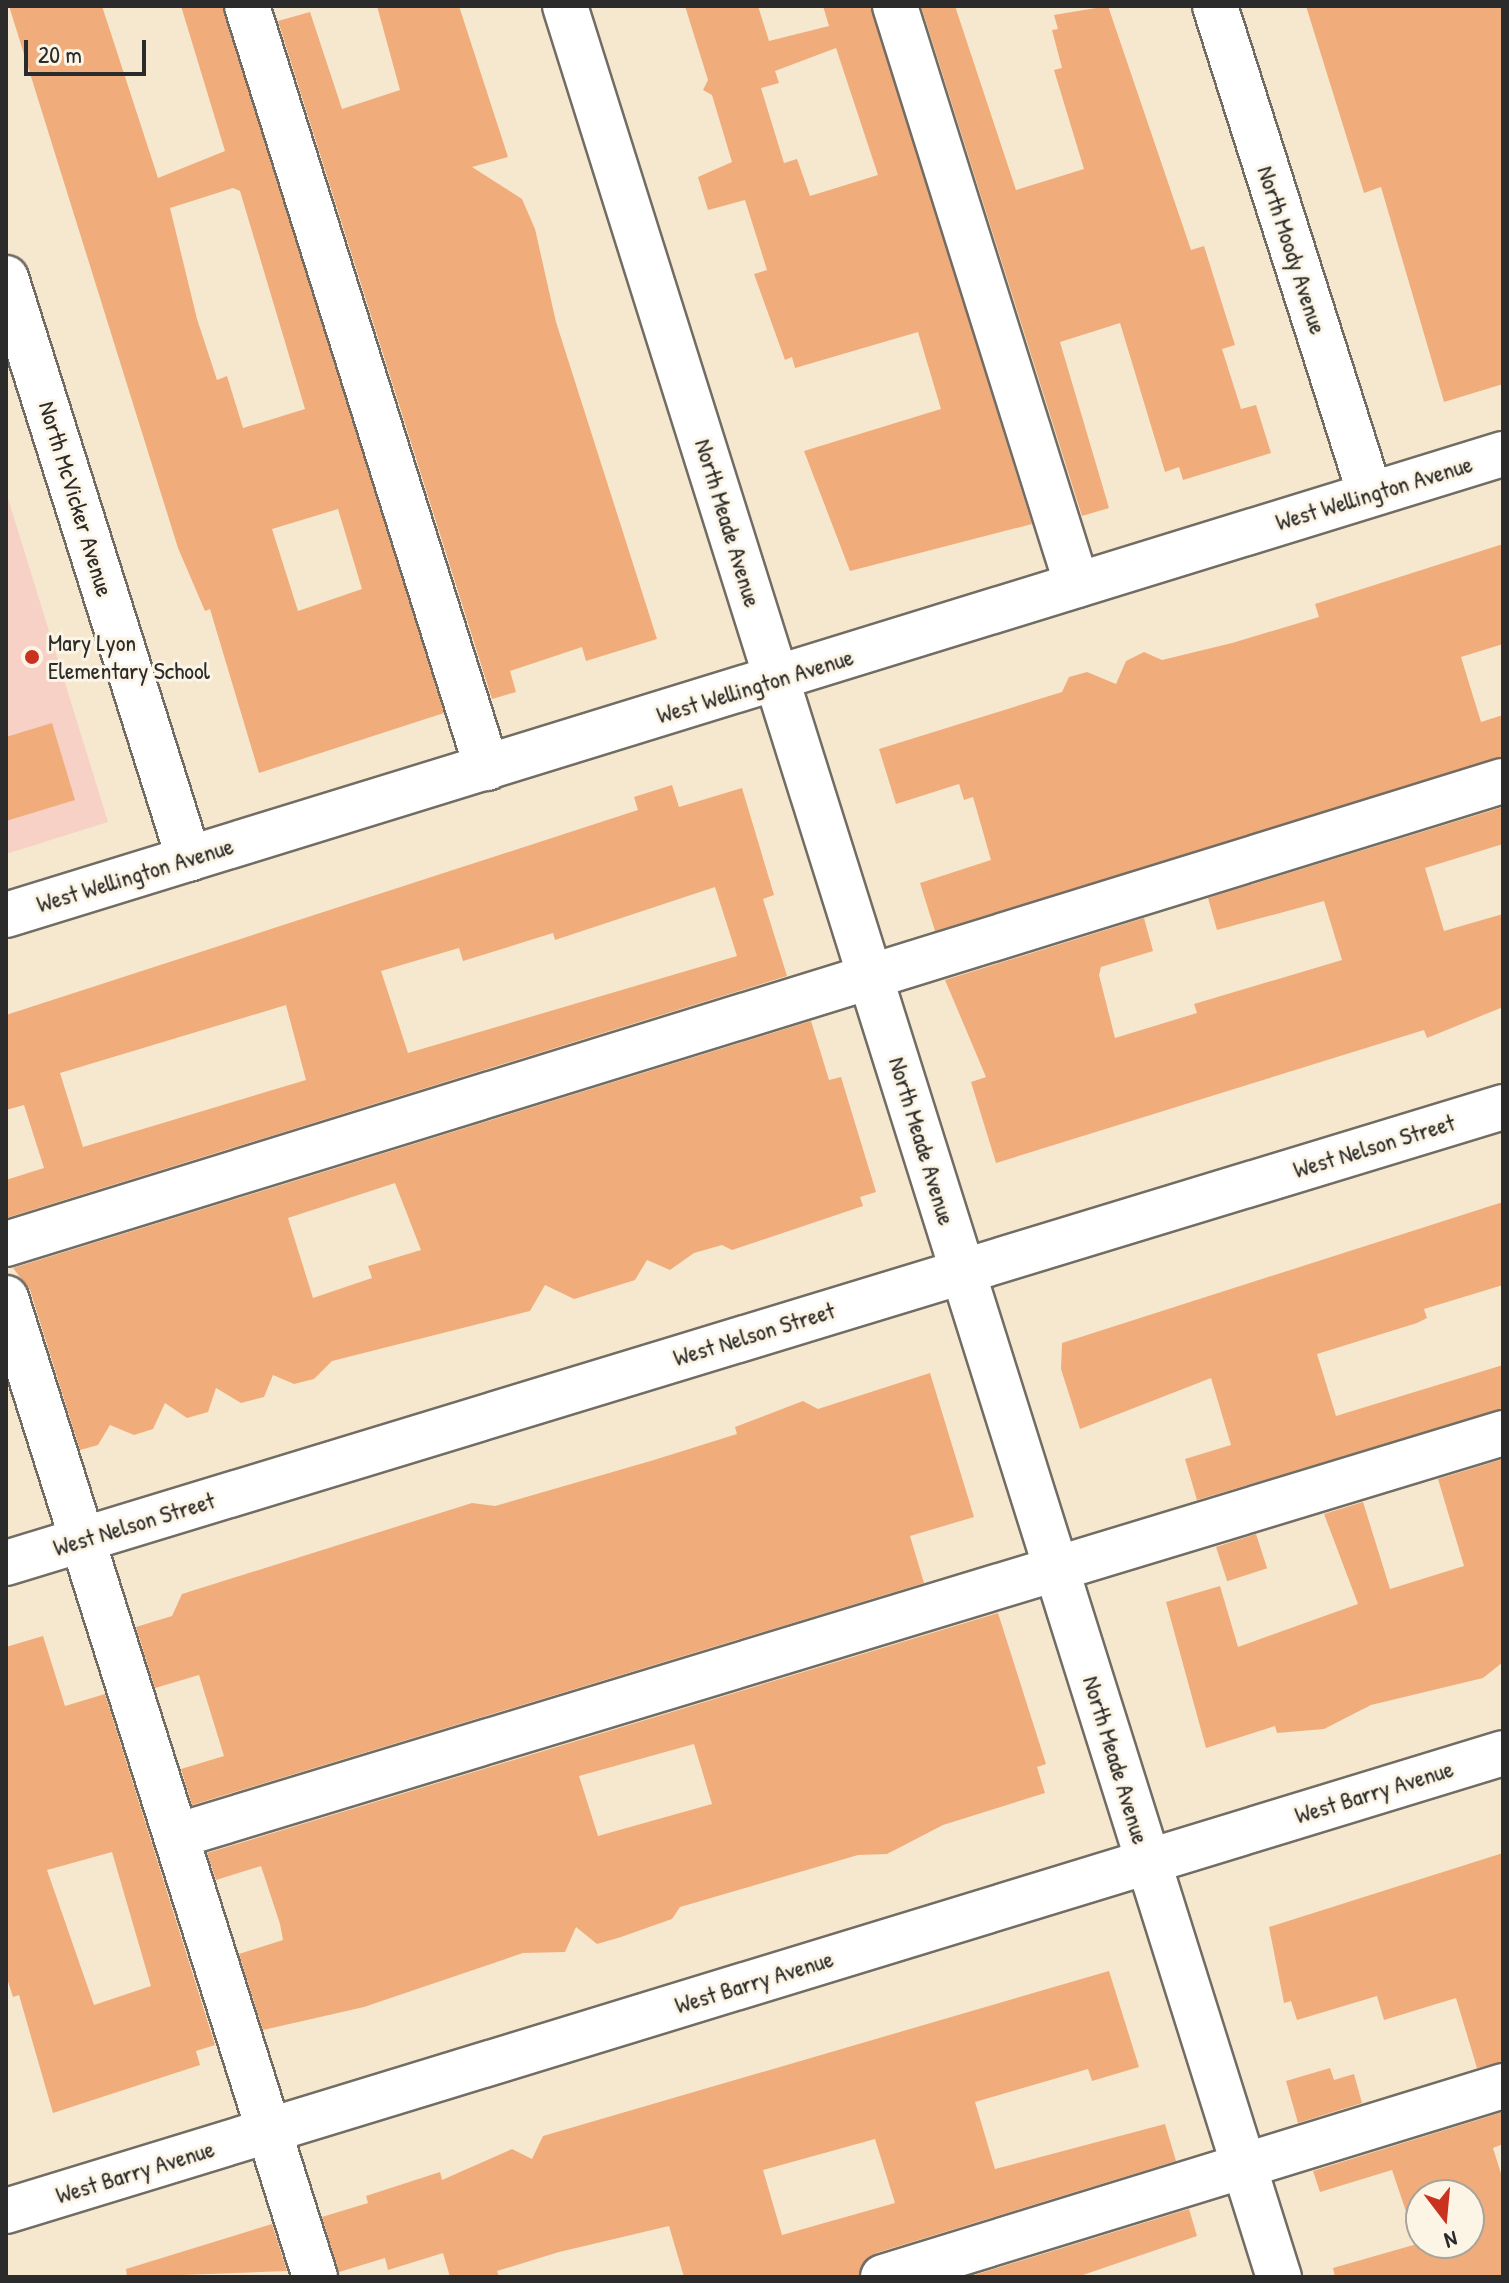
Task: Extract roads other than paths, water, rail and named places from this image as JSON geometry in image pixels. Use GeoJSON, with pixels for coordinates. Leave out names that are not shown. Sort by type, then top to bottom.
{"type":"FeatureCollection","features":[{"type":"Feature","properties":{"kind":"street"},"geometry":{"type":"LineString","coordinates":[[247,6],[487,768]]}},
{"type":"Feature","properties":{"kind":"street","name":"North Meade Avenue"},"geometry":{"type":"LineString","coordinates":[[565,6],[1279,2277]]}},
{"type":"Feature","properties":{"kind":"street"},"geometry":{"type":"LineString","coordinates":[[895,6],[1077,585]]}},
{"type":"Feature","properties":{"kind":"street","name":"North Moody Avenue"},"geometry":{"type":"LineString","coordinates":[[1215,6],[1370,494]]}},
{"type":"Feature","properties":{"kind":"street","name":"North McVicker Avenue"},"geometry":{"type":"LineString","coordinates":[[6,278],[189,859]]}},
{"type":"Feature","properties":{"kind":"street","name":"West Wellington Avenue"},"geometry":{"type":"LineString","coordinates":[[6,915],[1503,454]]}},
{"type":"Feature","properties":{"kind":"street"},"geometry":{"type":"LineString","coordinates":[[6,1244],[1503,781]]}},
{"type":"Feature","properties":{"kind":"street","name":"West Nelson Street"},"geometry":{"type":"LineString","coordinates":[[6,1563],[1503,1107]]}},
{"type":"Feature","properties":{"kind":"street"},"geometry":{"type":"LineString","coordinates":[[6,1298],[315,2277]]}},
{"type":"Feature","properties":{"kind":"street"},"geometry":{"type":"LineString","coordinates":[[176,1836],[1503,1433]]}},
{"type":"Feature","properties":{"kind":"street","name":"West Barry Avenue"},"geometry":{"type":"LineString","coordinates":[[6,2211],[1503,1753]]}},
{"type":"Feature","properties":{"kind":"street"},"geometry":{"type":"LineString","coordinates":[[883,2277],[1503,2086]]}},
{"type":"Feature","properties":{"kind":"place","name":"Mary Lyon Elementary School"},"geometry":{"type":"Point","coordinates":[32,657]}}]}
